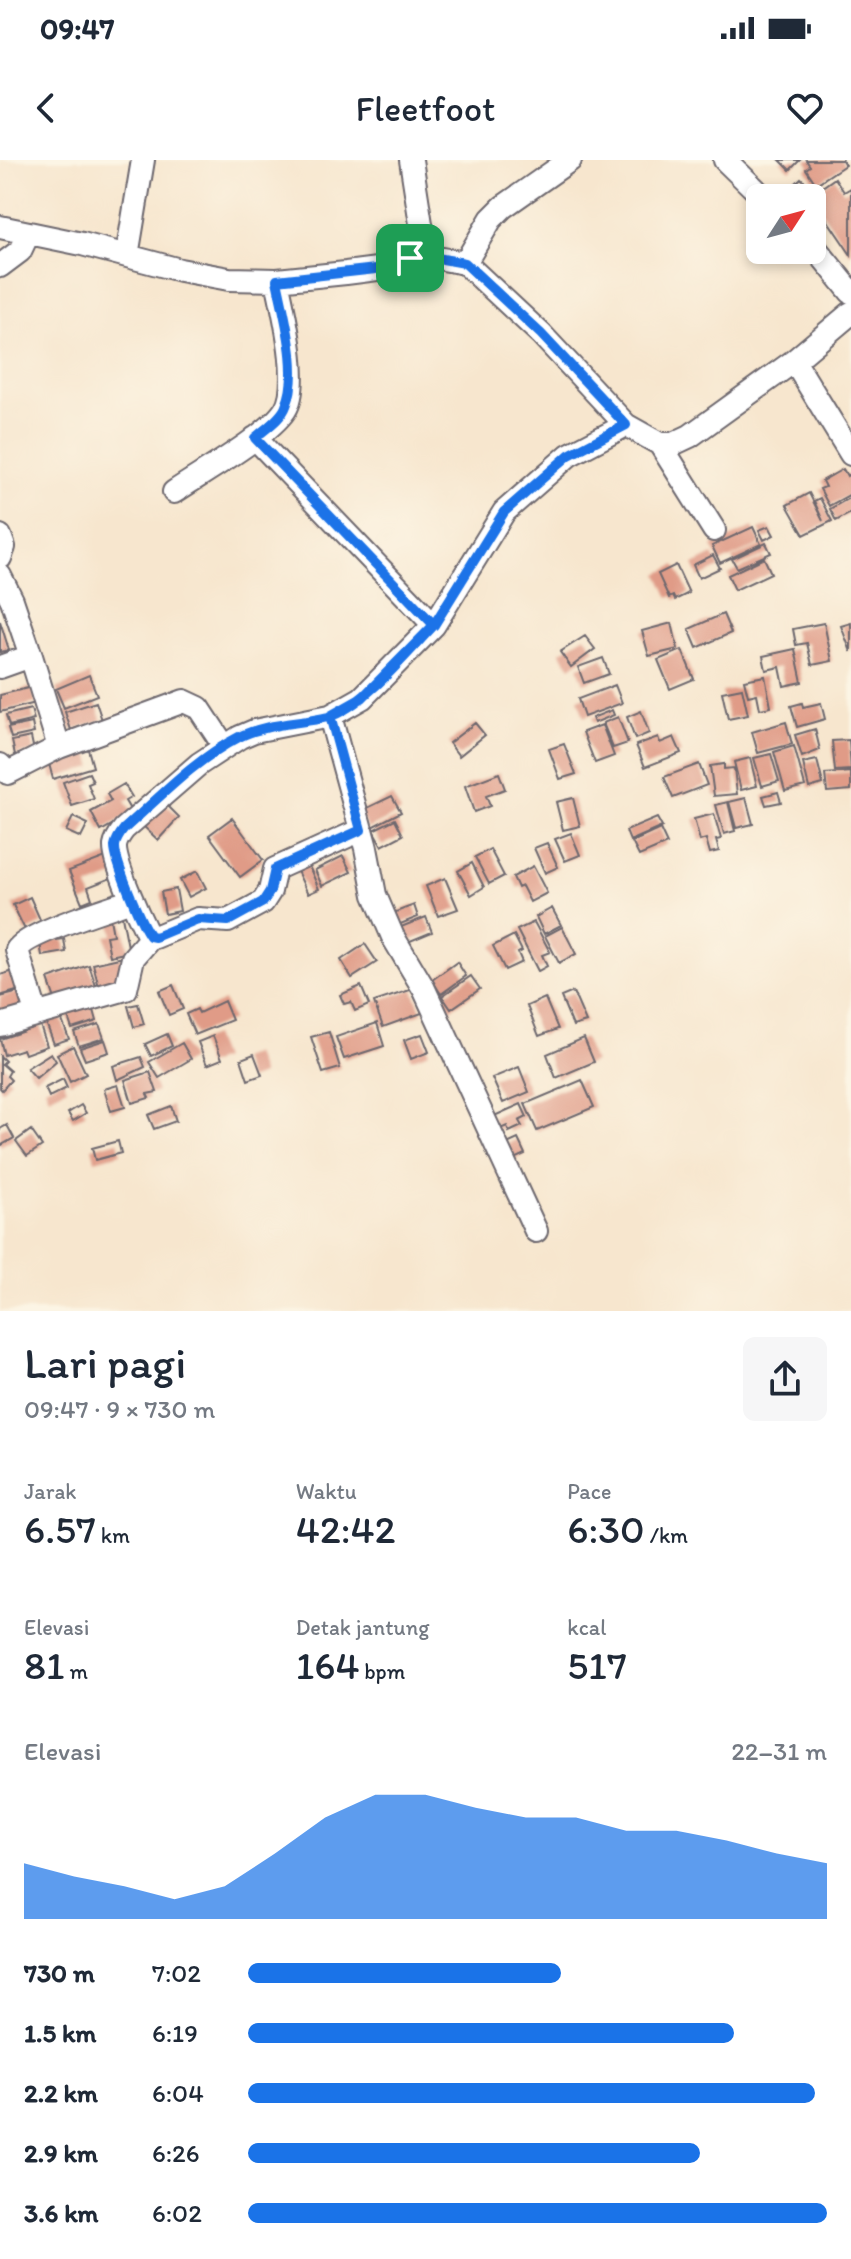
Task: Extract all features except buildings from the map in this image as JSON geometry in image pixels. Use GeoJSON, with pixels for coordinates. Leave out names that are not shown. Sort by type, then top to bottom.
{"type":"FeatureCollection","features":[{"type":"Feature","properties":{"kind":"street"},"geometry":{"type":"LineString","coordinates":[[127,256],[143,160]]}},
{"type":"Feature","properties":{"kind":"street"},"geometry":{"type":"LineString","coordinates":[[411,160],[426,256]]}},
{"type":"Feature","properties":{"kind":"street"},"geometry":{"type":"LineString","coordinates":[[465,263],[491,219],[503,207],[570,160]]}},
{"type":"Feature","properties":{"kind":"street"},"geometry":{"type":"LineString","coordinates":[[725,160],[750,184]]}},
{"type":"Feature","properties":{"kind":"street"},"geometry":{"type":"LineString","coordinates":[[0,227],[229,279],[277,280],[385,268],[410,258],[426,256],[465,263],[550,343],[626,425],[660,444],[714,530]]}},
{"type":"Feature","properties":{"kind":"street"},"geometry":{"type":"LineString","coordinates":[[0,266],[20,251],[28,234]]}},
{"type":"Feature","properties":{"kind":"street"},"geometry":{"type":"LineString","coordinates":[[826,261],[851,292]]}},
{"type":"Feature","properties":{"kind":"street"},"geometry":{"type":"LineString","coordinates":[[174,492],[255,438],[286,409],[291,356],[277,280]]}},
{"type":"Feature","properties":{"kind":"street"},"geometry":{"type":"LineString","coordinates":[[660,444],[673,444],[690,436],[794,361],[851,313]]}},
{"type":"Feature","properties":{"kind":"street"},"geometry":{"type":"LineString","coordinates":[[794,361],[851,454]]}},
{"type":"Feature","properties":{"kind":"street"},"geometry":{"type":"LineString","coordinates":[[152,936],[146,931],[132,900],[115,850],[117,839],[124,829],[224,746],[254,731],[330,716],[362,698],[434,625],[504,512],[569,455],[626,425]]}},
{"type":"Feature","properties":{"kind":"street"},"geometry":{"type":"LineString","coordinates":[[255,438],[434,625]]}},
{"type":"Feature","properties":{"kind":"street"},"geometry":{"type":"LineString","coordinates":[[0,536],[4,547],[0,558]]}},
{"type":"Feature","properties":{"kind":"street"},"geometry":{"type":"LineString","coordinates":[[0,576],[12,600],[59,747]]}},
{"type":"Feature","properties":{"kind":"street"},"geometry":{"type":"LineString","coordinates":[[0,667],[31,656]]}},
{"type":"Feature","properties":{"kind":"street"},"geometry":{"type":"LineString","coordinates":[[0,765],[8,773],[59,747],[184,701],[199,708],[224,746]]}},
{"type":"Feature","properties":{"kind":"street"},"geometry":{"type":"LineString","coordinates":[[330,716],[375,895],[393,937],[424,989],[536,1231]]}},
{"type":"Feature","properties":{"kind":"street"},"geometry":{"type":"LineString","coordinates":[[0,1025],[126,989],[133,958],[152,936],[198,919],[231,920],[263,902],[270,891],[275,869],[361,830]]}},
{"type":"Feature","properties":{"kind":"street"},"geometry":{"type":"LineString","coordinates":[[36,1013],[18,946],[34,936],[132,900]]}},
{"type":"Feature","properties":{"kind":"route"},"geometry":{"type":"LineString","coordinates":[[410,258],[385,268],[277,280],[291,356],[289,396],[286,409],[255,438],[434,625],[362,698],[347,708],[330,716],[254,731],[240,737],[199,764],[124,829],[117,839],[115,850],[137,912],[150,936],[155,937],[198,919],[231,920],[263,902],[270,891],[275,869],[361,830],[330,716],[362,698],[434,625],[447,609],[504,512],[569,455],[626,425],[541,334],[465,263],[426,256],[410,258]]}}]}
